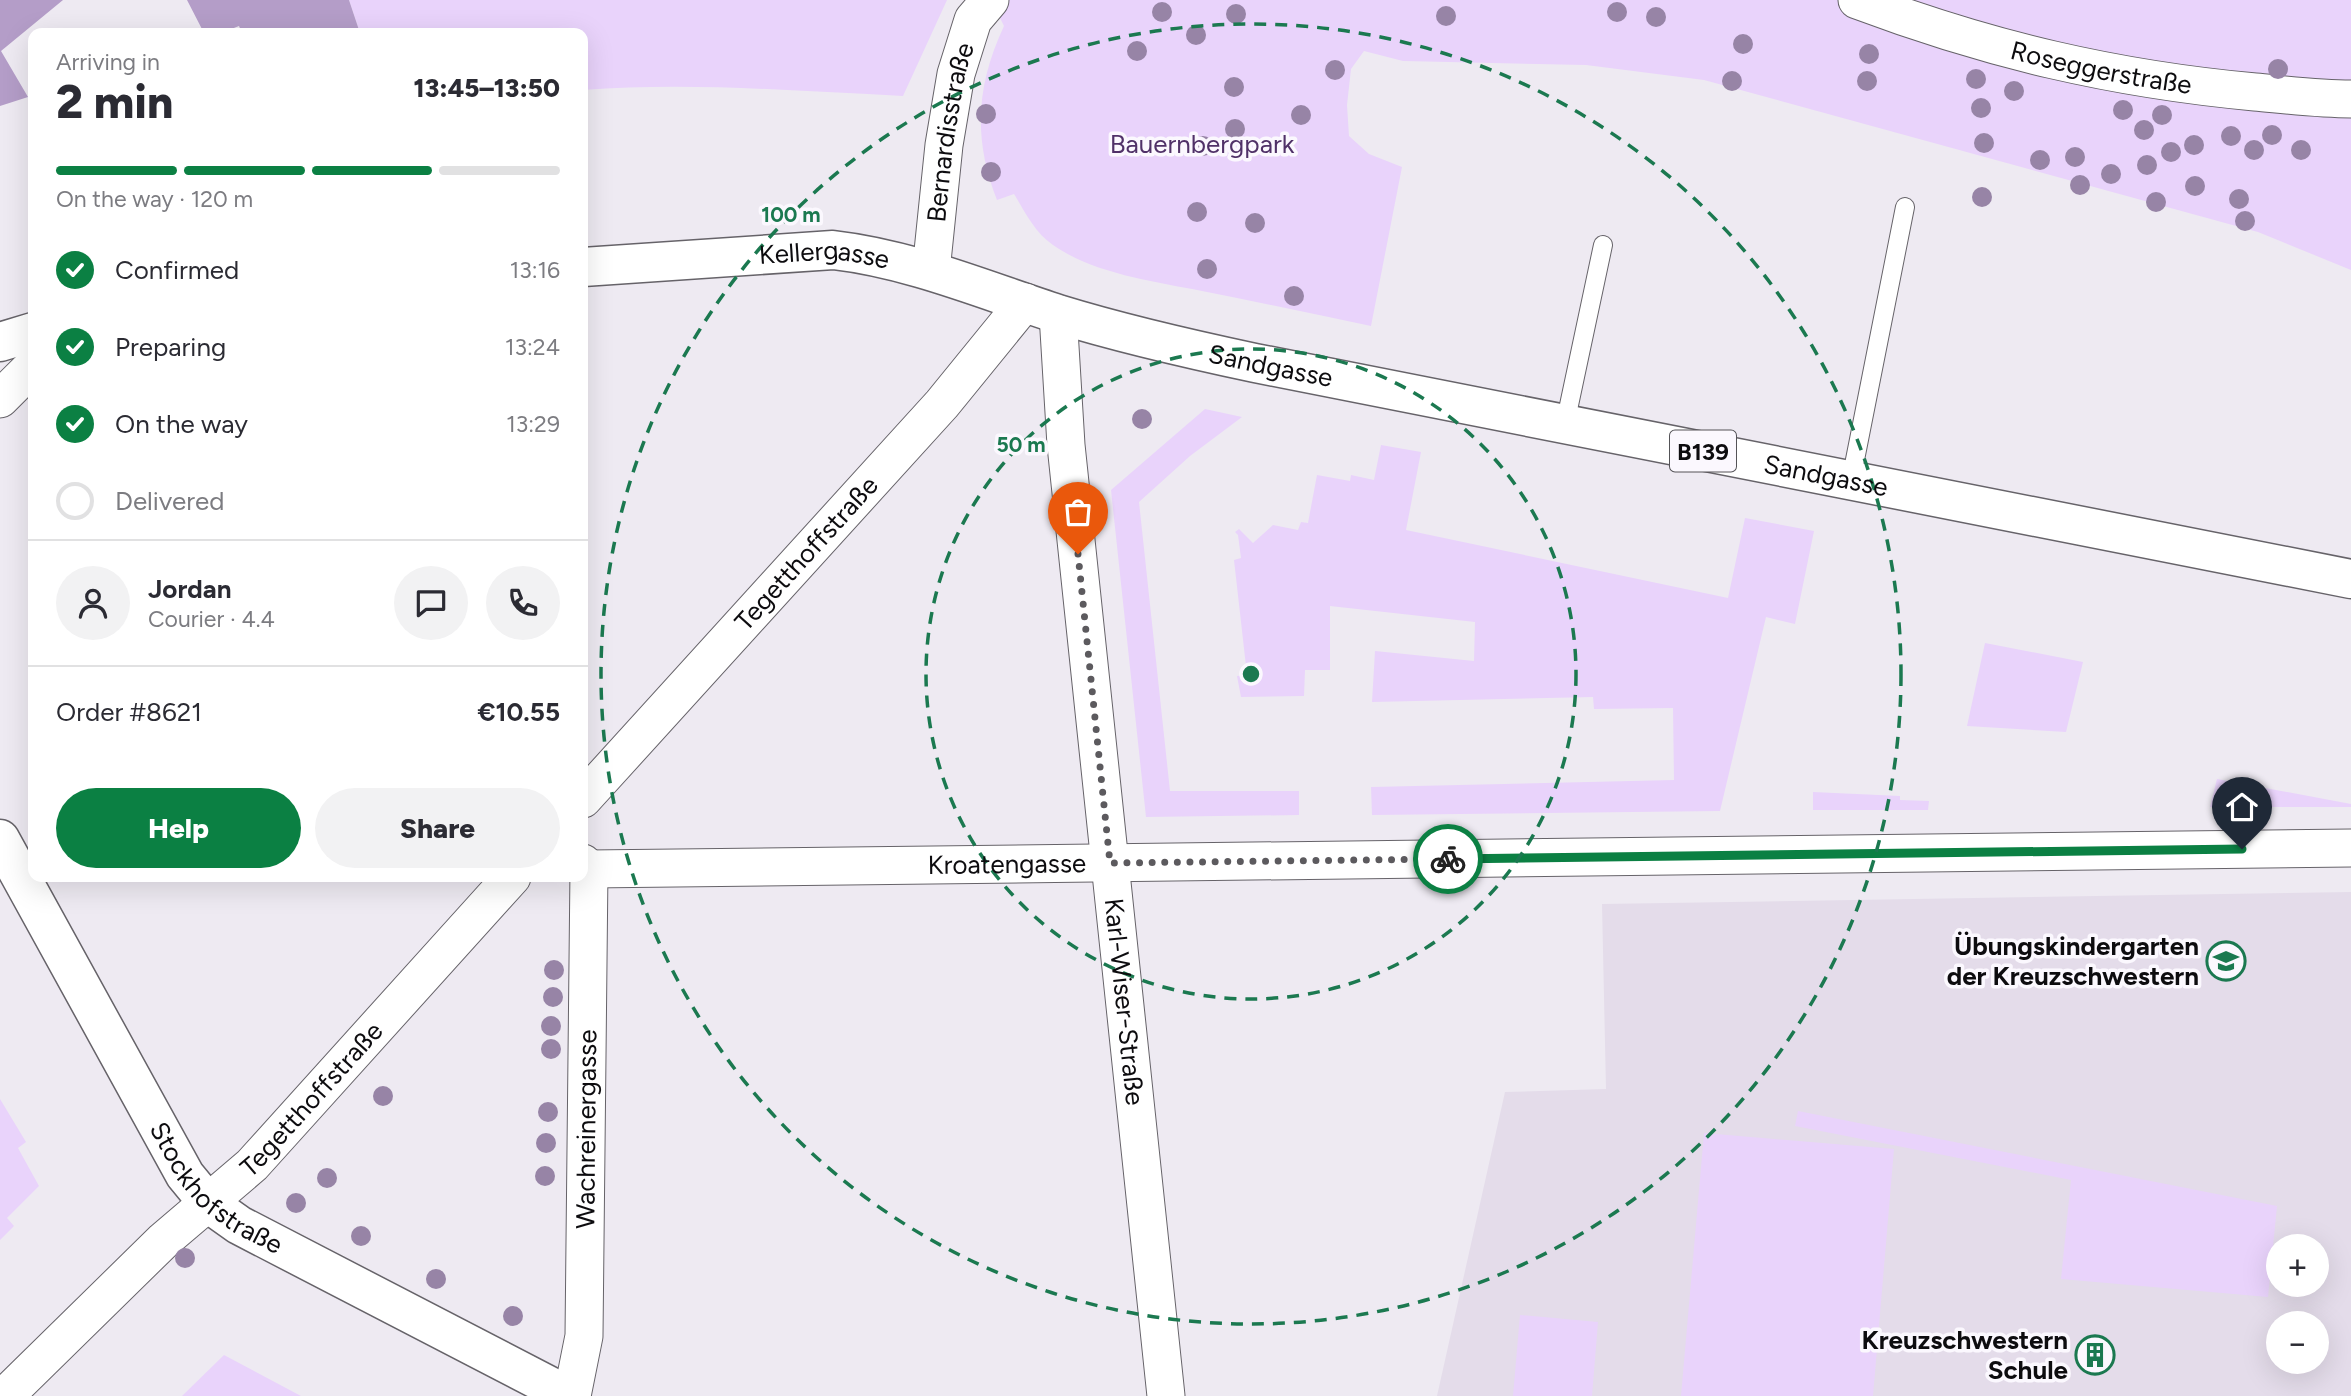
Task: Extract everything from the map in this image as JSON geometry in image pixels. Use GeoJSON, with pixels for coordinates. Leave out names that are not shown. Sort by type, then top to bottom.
{"type":"FeatureCollection","features":[{"type":"Feature","properties":{"kind":"main road","name":"Kellergasse"},"geometry":{"type":"LineString","coordinates":[[588,267],[833,250],[860,252],[931,271],[1041,308]]}},
{"type":"Feature","properties":{"kind":"main road","name":"Sandgasse"},"geometry":{"type":"LineString","coordinates":[[1041,308],[1173,345],[1241,360],[1851,480],[1980,508],[2351,579]]}},
{"type":"Feature","properties":{"kind":"main road"},"geometry":{"type":"LineString","coordinates":[[0,342],[28,334]]}},
{"type":"Feature","properties":{"kind":"main road","name":"Stockhofstraße"},"geometry":{"type":"LineString","coordinates":[[0,839],[186,1175],[208,1203],[239,1225],[571,1396]]}},
{"type":"Feature","properties":{"kind":"street","name":"Bernardisstraße"},"geometry":{"type":"LineString","coordinates":[[931,271],[944,145],[956,74],[973,20],[990,0]]}},
{"type":"Feature","properties":{"kind":"street","name":"Roseggerstraße"},"geometry":{"type":"LineString","coordinates":[[1857,0],[1977,41],[2075,67],[2183,86],[2351,99]]}},
{"type":"Feature","properties":{"kind":"street","name":"Tegetthoffstraße"},"geometry":{"type":"LineString","coordinates":[[588,793],[942,404],[1041,308]]}},
{"type":"Feature","properties":{"kind":"street","name":"Karl-Wiser-Straße"},"geometry":{"type":"LineString","coordinates":[[1041,308],[1066,445],[1166,1396]]}},
{"type":"Feature","properties":{"kind":"street"},"geometry":{"type":"LineString","coordinates":[[0,399],[28,371]]}},
{"type":"Feature","properties":{"kind":"street","name":"Kroatengasse"},"geometry":{"type":"LineString","coordinates":[[588,866],[1110,863],[2351,848]]}},
{"type":"Feature","properties":{"kind":"street","name":"Tegetthoffstraße"},"geometry":{"type":"LineString","coordinates":[[5,1396],[164,1240],[252,1165],[507,882]]}},
{"type":"Feature","properties":{"kind":"street","name":"Wachreinergasse"},"geometry":{"type":"LineString","coordinates":[[571,1396],[584,1336],[586,882]]}},
{"type":"Feature","properties":{"kind":"lane"},"geometry":{"type":"LineString","coordinates":[[1851,480],[1905,207]]}},
{"type":"Feature","properties":{"kind":"lane"},"geometry":{"type":"LineString","coordinates":[[1565,424],[1603,245]]}},
{"type":"Feature","properties":{"kind":"shaded area"},"geometry":{"type":"Polygon","coordinates":[[[0,0],[63,0],[1,51],[28,97],[0,106],[0,0]]]}},
{"type":"Feature","properties":{"kind":"shaded area"},"geometry":{"type":"Polygon","coordinates":[[[187,0],[349,0],[358,28],[239,26],[201,28],[187,0]]]}},
{"type":"Feature","properties":{"kind":"shaded area"},"geometry":{"type":"Polygon","coordinates":[[[2351,892],[2351,1396],[1437,1396],[1505,1092],[1606,1089],[1602,904],[2351,892]]]}},
{"type":"Feature","properties":{"kind":"green space"},"geometry":{"type":"Polygon","coordinates":[[[349,0],[947,0],[903,96],[703,87],[588,90],[588,28],[358,28],[349,0]]]}},
{"type":"Feature","properties":{"kind":"green space","name":"Bauernbergpark"},"geometry":{"type":"Polygon","coordinates":[[[991,0],[2351,0],[2351,270],[2258,232],[1704,80],[1586,65],[1403,61],[1364,51],[1351,69],[1347,105],[1349,136],[1369,154],[1402,167],[1371,326],[1105,270],[1069,255],[1047,240],[1031,222],[1014,194],[997,200],[989,177],[981,134],[983,91],[1004,26],[991,0]]]}},
{"type":"Feature","properties":{"kind":"green space"},"geometry":{"type":"Polygon","coordinates":[[[1205,409],[1242,417],[1190,456],[1139,502],[1170,791],[1299,791],[1299,815],[1146,817],[1111,490],[1205,409]]]}},
{"type":"Feature","properties":{"kind":"green space"},"geometry":{"type":"Polygon","coordinates":[[[1381,445],[1421,452],[1406,530],[1728,598],[1745,518],[1814,531],[1795,624],[1766,617],[1720,811],[1372,815],[1371,787],[1674,780],[1673,708],[1594,709],[1593,697],[1372,702],[1375,651],[1474,661],[1475,622],[1330,606],[1330,670],[1305,670],[1304,696],[1241,697],[1237,676],[1247,675],[1234,560],[1241,558],[1238,535],[1235,532],[1239,529],[1253,543],[1273,525],[1298,530],[1301,522],[1308,523],[1317,475],[1350,481],[1351,475],[1374,480],[1381,445]]]}},
{"type":"Feature","properties":{"kind":"green space"},"geometry":{"type":"Polygon","coordinates":[[[1985,643],[2083,662],[2066,732],[1967,726],[1985,643]]]}},
{"type":"Feature","properties":{"kind":"green space"},"geometry":{"type":"Polygon","coordinates":[[[2217,779],[2351,804],[2351,807],[2210,807],[2217,779]]]}},
{"type":"Feature","properties":{"kind":"green space"},"geometry":{"type":"Polygon","coordinates":[[[1813,792],[1900,796],[1900,800],[1929,801],[1928,810],[1813,810],[1813,792]]]}},
{"type":"Feature","properties":{"kind":"green space"},"geometry":{"type":"Polygon","coordinates":[[[0,1099],[26,1142],[18,1148],[39,1186],[7,1218],[14,1226],[0,1240],[0,1099]]]}},
{"type":"Feature","properties":{"kind":"green space"},"geometry":{"type":"Polygon","coordinates":[[[1798,1111],[2277,1206],[2274,1234],[2266,1234],[2266,1297],[2061,1279],[2071,1180],[1795,1126],[1798,1111]]]}},
{"type":"Feature","properties":{"kind":"green space"},"geometry":{"type":"Polygon","coordinates":[[[1704,1133],[1894,1149],[1873,1396],[1681,1396],[1704,1133]]]}},
{"type":"Feature","properties":{"kind":"green space"},"geometry":{"type":"Polygon","coordinates":[[[1520,1315],[1598,1322],[1592,1396],[1513,1396],[1520,1315]]]}},
{"type":"Feature","properties":{"kind":"green space"},"geometry":{"type":"Polygon","coordinates":[[[224,1355],[301,1396],[182,1396],[224,1355]]]}},
{"type":"Feature","properties":{"kind":"way so far"},"geometry":{"type":"LineString","coordinates":[[1078,554],[1110,863],[1448,859]]}},
{"type":"Feature","properties":{"kind":"place","name":"Übungskindergarten der Kreuzschwestern"},"geometry":{"type":"Point","coordinates":[2226,961]}},
{"type":"Feature","properties":{"kind":"place","name":"Kreuzschwestern Schule"},"geometry":{"type":"Point","coordinates":[2095,1355]}},
{"type":"Feature","properties":{"kind":"route"},"geometry":{"type":"LineString","coordinates":[[1448,859],[2242,849]]}}]}
